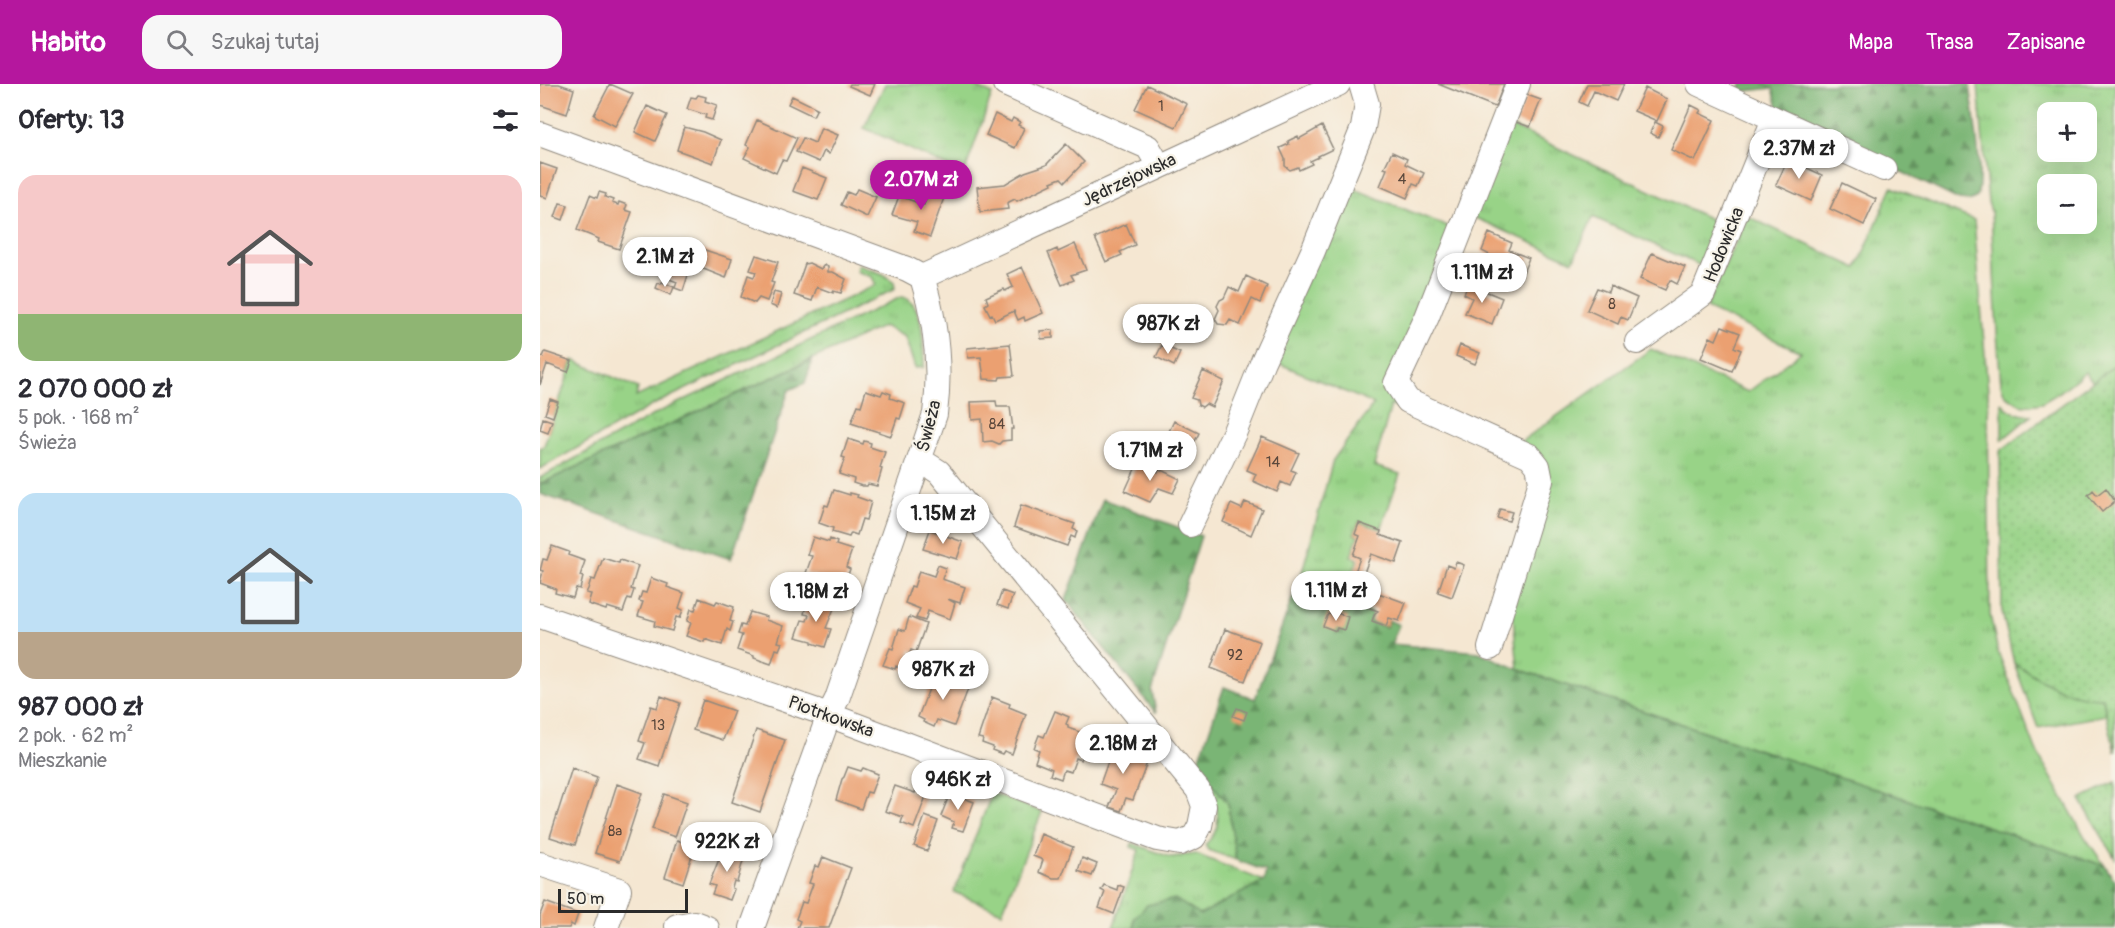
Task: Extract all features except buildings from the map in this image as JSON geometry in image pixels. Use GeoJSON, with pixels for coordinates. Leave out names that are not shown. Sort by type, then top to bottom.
{"type":"FeatureCollection","features":[{"type":"Feature","properties":{"kind":"street"},"geometry":{"type":"LineString","coordinates":[[1005,84],[1148,147],[1160,166]]}},
{"type":"Feature","properties":{"kind":"street","name":"Jędrzejowska"},"geometry":{"type":"LineString","coordinates":[[922,277],[1338,84]]}},
{"type":"Feature","properties":{"kind":"street"},"geometry":{"type":"LineString","coordinates":[[1190,525],[1235,431],[1263,361],[1313,251],[1363,128],[1367,104],[1361,84]]}},
{"type":"Feature","properties":{"kind":"street"},"geometry":{"type":"LineString","coordinates":[[1490,648],[1541,481],[1538,465],[1530,456],[1408,401],[1396,383],[1427,317],[1518,84]]}},
{"type":"Feature","properties":{"kind":"street"},"geometry":{"type":"LineString","coordinates":[[1699,84],[1884,169]]}},
{"type":"Feature","properties":{"kind":"street","name":"Hodowicka"},"geometry":{"type":"LineString","coordinates":[[1637,342],[1703,294],[1774,119]]}},
{"type":"Feature","properties":{"kind":"street"},"geometry":{"type":"LineString","coordinates":[[540,134],[874,256],[922,277]]}},
{"type":"Feature","properties":{"kind":"street","name":"Świeża"},"geometry":{"type":"LineString","coordinates":[[922,277],[933,323],[939,385],[935,414],[920,460],[939,472],[1197,790],[1204,806],[1203,816],[1194,837],[1188,840]]}},
{"type":"Feature","properties":{"kind":"street"},"geometry":{"type":"LineString","coordinates":[[752,928],[829,715],[837,699],[920,460]]}},
{"type":"Feature","properties":{"kind":"street","name":"Piotrkowska"},"geometry":{"type":"LineString","coordinates":[[540,616],[829,715],[1157,839],[1172,843],[1188,840]]}},
{"type":"Feature","properties":{"kind":"street"},"geometry":{"type":"LineString","coordinates":[[540,864],[619,890],[606,928]]}},
{"type":"Feature","properties":{"kind":"green space"},"geometry":{"type":"Polygon","coordinates":[[[885,84],[970,84],[992,94],[964,174],[864,128],[885,84]]]}},
{"type":"Feature","properties":{"kind":"green space"},"geometry":{"type":"Polygon","coordinates":[[[1741,84],[1970,84],[1979,157],[1977,197],[1969,201],[1959,200],[1779,112],[1773,88],[1739,92],[1741,84]]]}},
{"type":"Feature","properties":{"kind":"green space"},"geometry":{"type":"Polygon","coordinates":[[[1978,84],[2115,84],[2115,365],[2093,382],[2085,372],[2042,403],[2023,406],[2005,395],[2001,385],[1997,333],[1991,211],[1988,202],[1978,84]]]}},
{"type":"Feature","properties":{"kind":"green space"},"geometry":{"type":"Polygon","coordinates":[[[1509,125],[1717,222],[1701,266],[1593,217],[1573,261],[1473,217],[1509,125]]]}},
{"type":"Feature","properties":{"kind":"green space"},"geometry":{"type":"Polygon","coordinates":[[[1347,186],[1454,229],[1391,381],[1410,413],[1391,405],[1374,466],[1400,474],[1381,529],[1359,522],[1354,534],[1358,536],[1351,556],[1358,559],[1349,584],[1352,586],[1345,603],[1308,589],[1310,576],[1302,572],[1333,460],[1374,404],[1271,360],[1347,186]]]}},
{"type":"Feature","properties":{"kind":"green space"},"geometry":{"type":"Polygon","coordinates":[[[1892,187],[1974,220],[1988,392],[1990,615],[1998,652],[2036,750],[2085,837],[2105,866],[1518,669],[1511,594],[1545,494],[1519,443],[1651,349],[1748,392],[1801,352],[1706,308],[1747,216],[1857,268],[1892,187]]]}},
{"type":"Feature","properties":{"kind":"green space"},"geometry":{"type":"Polygon","coordinates":[[[858,265],[883,274],[894,282],[895,289],[653,405],[540,469],[540,448],[544,446],[573,360],[638,388],[636,397],[876,285],[872,277],[856,271],[858,265]]]}},
{"type":"Feature","properties":{"kind":"green space"},"geometry":{"type":"Polygon","coordinates":[[[901,297],[909,300],[915,306],[919,315],[923,337],[924,367],[915,368],[905,337],[884,326],[540,484],[540,478],[657,413],[901,297]]]}},
{"type":"Feature","properties":{"kind":"green space"},"geometry":{"type":"Polygon","coordinates":[[[813,359],[805,383],[789,390],[731,559],[540,494],[540,484],[813,359]]]}},
{"type":"Feature","properties":{"kind":"green space"},"geometry":{"type":"Polygon","coordinates":[[[2115,365],[2115,752],[2103,698],[2077,695],[2066,691],[2014,663],[2002,612],[2000,451],[2115,365]]]}},
{"type":"Feature","properties":{"kind":"green space"},"geometry":{"type":"Polygon","coordinates":[[[2002,403],[2016,413],[2032,415],[2002,440],[2002,403]]]}},
{"type":"Feature","properties":{"kind":"green space"},"geometry":{"type":"Polygon","coordinates":[[[1103,499],[1201,536],[1152,691],[1156,713],[1066,600],[1103,499]]]}},
{"type":"Feature","properties":{"kind":"green space"},"geometry":{"type":"Polygon","coordinates":[[[1302,572],[1310,576],[1309,589],[1372,613],[1370,622],[1386,627],[1389,620],[1399,625],[1391,644],[1479,652],[1518,669],[2105,866],[2115,881],[2115,928],[1134,928],[1134,919],[1147,905],[1175,899],[1200,915],[1264,881],[1266,871],[1236,860],[1228,803],[1197,766],[1224,687],[1255,699],[1302,572]]]}},
{"type":"Feature","properties":{"kind":"green space"},"geometry":{"type":"Polygon","coordinates":[[[2014,663],[2066,691],[2077,695],[2103,698],[2106,715],[2038,728],[2014,663]]]}},
{"type":"Feature","properties":{"kind":"green space"},"geometry":{"type":"Polygon","coordinates":[[[1197,766],[1228,803],[1236,860],[1208,850],[1205,845],[1213,835],[1218,816],[1212,797],[1193,770],[1197,766]]]}},
{"type":"Feature","properties":{"kind":"green space"},"geometry":{"type":"Polygon","coordinates":[[[2115,782],[2115,858],[2080,799],[2115,782]]]}},
{"type":"Feature","properties":{"kind":"green space"},"geometry":{"type":"Polygon","coordinates":[[[992,793],[1042,812],[1002,912],[954,892],[992,793]]]}},
{"type":"Feature","properties":{"kind":"green space"},"geometry":{"type":"Polygon","coordinates":[[[1132,843],[1170,857],[1196,854],[1264,881],[1200,915],[1134,919],[1134,928],[1113,928],[1139,850],[1131,847],[1132,843]]]}}]}
